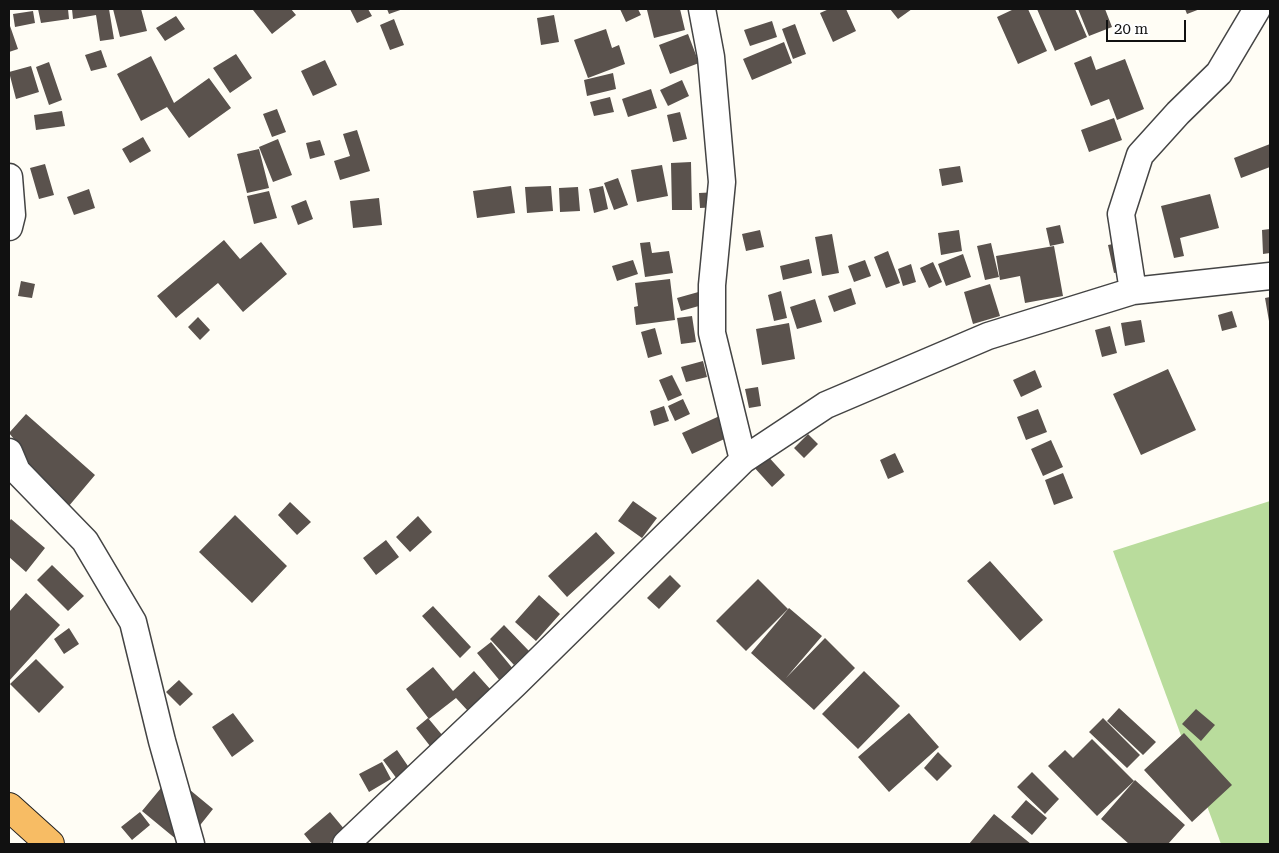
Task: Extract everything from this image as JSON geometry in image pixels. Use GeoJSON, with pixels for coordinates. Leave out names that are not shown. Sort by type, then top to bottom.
{"type":"FeatureCollection","features":[{"type":"Feature","properties":{"kind":"highway"},"geometry":{"type":"LineString","coordinates":[[9,808],[47,843]]}},
{"type":"Feature","properties":{"kind":"street"},"geometry":{"type":"LineString","coordinates":[[702,9],[711,57],[722,182],[712,285],[712,333],[743,460]]}},
{"type":"Feature","properties":{"kind":"street"},"geometry":{"type":"LineString","coordinates":[[1133,291],[1121,214],[1140,155],[1178,113],[1219,73],[1257,9]]}},
{"type":"Feature","properties":{"kind":"street"},"geometry":{"type":"LineString","coordinates":[[9,177],[12,215],[9,226]]}},
{"type":"Feature","properties":{"kind":"street"},"geometry":{"type":"LineString","coordinates":[[346,844],[516,684],[743,460],[826,405],[988,336],[1133,291],[1270,276]]}},
{"type":"Feature","properties":{"kind":"street"},"geometry":{"type":"LineString","coordinates":[[9,452],[17,471],[85,541],[133,622],[162,741],[191,844]]}},
{"type":"Feature","properties":{"kind":"green space"},"geometry":{"type":"Polygon","coordinates":[[[1270,501],[1270,844],[1221,844],[1113,551],[1270,501]]]}},
{"type":"Feature","properties":{"kind":"building"},"geometry":{"type":"Polygon","coordinates":[[[38,9],[68,9],[69,19],[41,23],[38,9]]]}},
{"type":"Feature","properties":{"kind":"building"},"geometry":{"type":"Polygon","coordinates":[[[72,9],[109,9],[114,39],[100,41],[96,15],[73,19],[72,9]]]}},
{"type":"Feature","properties":{"kind":"building"},"geometry":{"type":"Polygon","coordinates":[[[113,9],[141,9],[147,31],[120,37],[113,9]]]}},
{"type":"Feature","properties":{"kind":"building"},"geometry":{"type":"Polygon","coordinates":[[[291,9],[296,15],[272,34],[253,10],[291,9]]]}},
{"type":"Feature","properties":{"kind":"building"},"geometry":{"type":"Polygon","coordinates":[[[350,9],[368,9],[372,16],[357,23],[350,9]]]}},
{"type":"Feature","properties":{"kind":"building"},"geometry":{"type":"Polygon","coordinates":[[[387,9],[403,9],[389,14],[387,9]]]}},
{"type":"Feature","properties":{"kind":"building"},"geometry":{"type":"Polygon","coordinates":[[[620,9],[638,9],[641,15],[626,22],[620,9]]]}},
{"type":"Feature","properties":{"kind":"building"},"geometry":{"type":"Polygon","coordinates":[[[680,9],[685,30],[654,38],[647,10],[680,9]]]}},
{"type":"Feature","properties":{"kind":"building"},"geometry":{"type":"Polygon","coordinates":[[[829,9],[846,9],[856,31],[833,42],[820,13],[829,9]]]}},
{"type":"Feature","properties":{"kind":"building"},"geometry":{"type":"Polygon","coordinates":[[[890,9],[912,9],[898,19],[890,9]]]}},
{"type":"Feature","properties":{"kind":"building"},"geometry":{"type":"Polygon","coordinates":[[[1014,9],[1028,9],[1047,51],[1018,64],[997,17],[1014,9]]]}},
{"type":"Feature","properties":{"kind":"building"},"geometry":{"type":"Polygon","coordinates":[[[1037,9],[1075,9],[1087,37],[1055,51],[1037,9]]]}},
{"type":"Feature","properties":{"kind":"building"},"geometry":{"type":"Polygon","coordinates":[[[1078,9],[1105,9],[1112,27],[1089,36],[1078,9]]]}},
{"type":"Feature","properties":{"kind":"building"},"geometry":{"type":"Polygon","coordinates":[[[1185,9],[1200,9],[1187,14],[1185,9]]]}},
{"type":"Feature","properties":{"kind":"building"},"geometry":{"type":"Polygon","coordinates":[[[33,11],[35,23],[15,27],[13,14],[33,11]]]}},
{"type":"Feature","properties":{"kind":"building"},"geometry":{"type":"Polygon","coordinates":[[[554,15],[559,42],[541,45],[537,18],[554,15]]]}},
{"type":"Feature","properties":{"kind":"building"},"geometry":{"type":"Polygon","coordinates":[[[176,16],[185,29],[165,41],[156,28],[176,16]]]}},
{"type":"Feature","properties":{"kind":"building"},"geometry":{"type":"Polygon","coordinates":[[[394,19],[404,45],[390,50],[380,25],[394,19]]]}},
{"type":"Feature","properties":{"kind":"building"},"geometry":{"type":"Polygon","coordinates":[[[772,21],[777,37],[750,46],[744,30],[772,21]]]}},
{"type":"Feature","properties":{"kind":"building"},"geometry":{"type":"Polygon","coordinates":[[[9,23],[18,49],[9,52],[9,23]]]}},
{"type":"Feature","properties":{"kind":"building"},"geometry":{"type":"Polygon","coordinates":[[[795,24],[806,54],[793,59],[782,29],[795,24]]]}},
{"type":"Feature","properties":{"kind":"building"},"geometry":{"type":"Polygon","coordinates":[[[606,29],[612,48],[619,45],[625,64],[588,78],[574,40],[606,29]]]}},
{"type":"Feature","properties":{"kind":"building"},"geometry":{"type":"Polygon","coordinates":[[[688,34],[699,63],[670,74],[659,45],[688,34]]]}},
{"type":"Feature","properties":{"kind":"building"},"geometry":{"type":"Polygon","coordinates":[[[784,42],[792,63],[752,80],[743,59],[784,42]]]}},
{"type":"Feature","properties":{"kind":"building"},"geometry":{"type":"Polygon","coordinates":[[[101,50],[107,67],[91,71],[85,55],[101,50]]]}},
{"type":"Feature","properties":{"kind":"building"},"geometry":{"type":"Polygon","coordinates":[[[236,54],[252,78],[230,93],[213,68],[236,54]]]}},
{"type":"Feature","properties":{"kind":"building"},"geometry":{"type":"Polygon","coordinates":[[[151,56],[174,103],[209,78],[231,108],[189,138],[167,107],[141,121],[117,74],[151,56]]]}},
{"type":"Feature","properties":{"kind":"building"},"geometry":{"type":"Polygon","coordinates":[[[1091,56],[1096,70],[1125,59],[1144,109],[1117,120],[1109,99],[1091,106],[1074,63],[1091,56]]]}},
{"type":"Feature","properties":{"kind":"building"},"geometry":{"type":"Polygon","coordinates":[[[325,60],[337,85],[313,96],[301,71],[325,60]]]}},
{"type":"Feature","properties":{"kind":"building"},"geometry":{"type":"Polygon","coordinates":[[[49,62],[62,100],[49,105],[36,67],[49,62]]]}},
{"type":"Feature","properties":{"kind":"building"},"geometry":{"type":"Polygon","coordinates":[[[31,66],[39,92],[16,99],[9,72],[31,66]]]}},
{"type":"Feature","properties":{"kind":"building"},"geometry":{"type":"Polygon","coordinates":[[[613,73],[616,89],[587,96],[584,80],[613,73]]]}},
{"type":"Feature","properties":{"kind":"building"},"geometry":{"type":"Polygon","coordinates":[[[682,80],[689,96],[668,106],[660,90],[682,80]]]}},
{"type":"Feature","properties":{"kind":"building"},"geometry":{"type":"Polygon","coordinates":[[[651,89],[657,108],[628,117],[622,99],[651,89]]]}},
{"type":"Feature","properties":{"kind":"building"},"geometry":{"type":"Polygon","coordinates":[[[610,97],[614,112],[594,116],[590,102],[610,97]]]}},
{"type":"Feature","properties":{"kind":"building"},"geometry":{"type":"Polygon","coordinates":[[[277,109],[286,132],[272,137],[263,114],[277,109]]]}},
{"type":"Feature","properties":{"kind":"building"},"geometry":{"type":"Polygon","coordinates":[[[62,111],[65,126],[36,130],[34,115],[62,111]]]}},
{"type":"Feature","properties":{"kind":"building"},"geometry":{"type":"Polygon","coordinates":[[[680,112],[687,139],[673,142],[667,115],[680,112]]]}},
{"type":"Feature","properties":{"kind":"building"},"geometry":{"type":"Polygon","coordinates":[[[1114,118],[1122,140],[1089,152],[1081,130],[1114,118]]]}},
{"type":"Feature","properties":{"kind":"building"},"geometry":{"type":"Polygon","coordinates":[[[357,130],[370,171],[340,180],[334,161],[350,156],[343,134],[357,130]]]}},
{"type":"Feature","properties":{"kind":"building"},"geometry":{"type":"Polygon","coordinates":[[[143,137],[151,151],[130,163],[122,149],[143,137]]]}},
{"type":"Feature","properties":{"kind":"building"},"geometry":{"type":"Polygon","coordinates":[[[278,139],[292,175],[273,182],[259,147],[278,139]]]}},
{"type":"Feature","properties":{"kind":"building"},"geometry":{"type":"Polygon","coordinates":[[[320,140],[325,155],[310,159],[306,143],[320,140]]]}},
{"type":"Feature","properties":{"kind":"building"},"geometry":{"type":"Polygon","coordinates":[[[1270,144],[1270,167],[1241,178],[1234,158],[1270,144]]]}},
{"type":"Feature","properties":{"kind":"building"},"geometry":{"type":"Polygon","coordinates":[[[259,149],[269,188],[247,193],[237,154],[259,149]]]}},
{"type":"Feature","properties":{"kind":"building"},"geometry":{"type":"Polygon","coordinates":[[[691,162],[692,210],[672,210],[671,163],[691,162]]]}},
{"type":"Feature","properties":{"kind":"building"},"geometry":{"type":"Polygon","coordinates":[[[45,164],[54,195],[39,199],[30,168],[45,164]]]}},
{"type":"Feature","properties":{"kind":"building"},"geometry":{"type":"Polygon","coordinates":[[[662,165],[668,196],[637,202],[631,170],[662,165]]]}},
{"type":"Feature","properties":{"kind":"building"},"geometry":{"type":"Polygon","coordinates":[[[960,166],[963,182],[942,186],[939,169],[960,166]]]}},
{"type":"Feature","properties":{"kind":"building"},"geometry":{"type":"Polygon","coordinates":[[[618,178],[628,205],[614,210],[604,183],[618,178]]]}},
{"type":"Feature","properties":{"kind":"building"},"geometry":{"type":"Polygon","coordinates":[[[511,186],[515,213],[477,218],[473,191],[511,186]]]}},
{"type":"Feature","properties":{"kind":"building"},"geometry":{"type":"Polygon","coordinates":[[[551,186],[553,211],[527,213],[525,187],[551,186]]]}},
{"type":"Feature","properties":{"kind":"building"},"geometry":{"type":"Polygon","coordinates":[[[603,186],[608,209],[594,213],[589,189],[603,186]]]}},
{"type":"Feature","properties":{"kind":"building"},"geometry":{"type":"Polygon","coordinates":[[[578,187],[580,211],[560,212],[559,188],[578,187]]]}},
{"type":"Feature","properties":{"kind":"building"},"geometry":{"type":"Polygon","coordinates":[[[89,189],[95,208],[74,215],[67,197],[89,189]]]}},
{"type":"Feature","properties":{"kind":"building"},"geometry":{"type":"Polygon","coordinates":[[[269,191],[277,218],[254,224],[247,196],[269,191]]]}},
{"type":"Feature","properties":{"kind":"building"},"geometry":{"type":"Polygon","coordinates":[[[719,192],[720,207],[700,208],[699,193],[719,192]]]}},
{"type":"Feature","properties":{"kind":"building"},"geometry":{"type":"Polygon","coordinates":[[[1210,194],[1219,228],[1180,238],[1184,256],[1174,258],[1161,206],[1210,194]]]}},
{"type":"Feature","properties":{"kind":"building"},"geometry":{"type":"Polygon","coordinates":[[[379,198],[382,225],[353,228],[350,201],[379,198]]]}},
{"type":"Feature","properties":{"kind":"building"},"geometry":{"type":"Polygon","coordinates":[[[306,200],[313,219],[298,225],[291,206],[306,200]]]}},
{"type":"Feature","properties":{"kind":"building"},"geometry":{"type":"Polygon","coordinates":[[[1060,225],[1064,243],[1050,246],[1046,228],[1060,225]]]}},
{"type":"Feature","properties":{"kind":"building"},"geometry":{"type":"Polygon","coordinates":[[[1270,229],[1270,253],[1263,254],[1262,230],[1270,229]]]}},
{"type":"Feature","properties":{"kind":"building"},"geometry":{"type":"Polygon","coordinates":[[[760,230],[764,247],[746,251],[742,234],[760,230]]]}},
{"type":"Feature","properties":{"kind":"building"},"geometry":{"type":"Polygon","coordinates":[[[959,230],[962,251],[941,255],[938,233],[959,230]]]}},
{"type":"Feature","properties":{"kind":"building"},"geometry":{"type":"Polygon","coordinates":[[[832,234],[839,273],[822,276],[815,237],[832,234]]]}},
{"type":"Feature","properties":{"kind":"building"},"geometry":{"type":"Polygon","coordinates":[[[224,240],[240,259],[261,242],[287,274],[243,312],[218,283],[176,318],[157,296],[224,240]]]}},
{"type":"Feature","properties":{"kind":"building"},"geometry":{"type":"Polygon","coordinates":[[[650,242],[652,253],[669,251],[673,273],[645,277],[640,243],[650,242]]]}},
{"type":"Feature","properties":{"kind":"building"},"geometry":{"type":"Polygon","coordinates":[[[1123,242],[1129,270],[1114,273],[1108,245],[1123,242]]]}},
{"type":"Feature","properties":{"kind":"building"},"geometry":{"type":"Polygon","coordinates":[[[991,243],[999,277],[985,280],[977,246],[991,243]]]}},
{"type":"Feature","properties":{"kind":"building"},"geometry":{"type":"Polygon","coordinates":[[[1054,246],[1063,296],[1025,303],[1020,276],[1000,280],[996,256],[1054,246]]]}},
{"type":"Feature","properties":{"kind":"building"},"geometry":{"type":"Polygon","coordinates":[[[888,251],[900,283],[886,288],[874,257],[888,251]]]}},
{"type":"Feature","properties":{"kind":"building"},"geometry":{"type":"Polygon","coordinates":[[[963,254],[971,277],[946,286],[938,264],[963,254]]]}},
{"type":"Feature","properties":{"kind":"building"},"geometry":{"type":"Polygon","coordinates":[[[809,259],[812,273],[783,280],[780,266],[809,259]]]}},
{"type":"Feature","properties":{"kind":"building"},"geometry":{"type":"Polygon","coordinates":[[[633,260],[638,274],[617,281],[612,266],[633,260]]]}},
{"type":"Feature","properties":{"kind":"building"},"geometry":{"type":"Polygon","coordinates":[[[865,260],[871,276],[854,282],[848,266],[865,260]]]}},
{"type":"Feature","properties":{"kind":"building"},"geometry":{"type":"Polygon","coordinates":[[[933,262],[942,282],[929,288],[920,268],[933,262]]]}},
{"type":"Feature","properties":{"kind":"building"},"geometry":{"type":"Polygon","coordinates":[[[911,264],[916,282],[903,286],[898,269],[911,264]]]}},
{"type":"Feature","properties":{"kind":"building"},"geometry":{"type":"Polygon","coordinates":[[[670,279],[675,320],[636,325],[634,307],[638,306],[635,283],[670,279]]]}},
{"type":"Feature","properties":{"kind":"building"},"geometry":{"type":"Polygon","coordinates":[[[21,281],[35,284],[32,298],[18,296],[21,281]]]}},
{"type":"Feature","properties":{"kind":"building"},"geometry":{"type":"Polygon","coordinates":[[[990,284],[1000,316],[973,324],[964,292],[990,284]]]}},
{"type":"Feature","properties":{"kind":"building"},"geometry":{"type":"Polygon","coordinates":[[[851,288],[856,304],[834,312],[828,296],[851,288]]]}},
{"type":"Feature","properties":{"kind":"building"},"geometry":{"type":"Polygon","coordinates":[[[702,291],[706,304],[681,311],[677,298],[702,291]]]}},
{"type":"Feature","properties":{"kind":"building"},"geometry":{"type":"Polygon","coordinates":[[[781,291],[787,318],[774,321],[768,295],[781,291]]]}},
{"type":"Feature","properties":{"kind":"building"},"geometry":{"type":"Polygon","coordinates":[[[1270,297],[1270,321],[1269,321],[1265,298],[1270,297]]]}},
{"type":"Feature","properties":{"kind":"building"},"geometry":{"type":"Polygon","coordinates":[[[815,299],[822,322],[797,329],[790,307],[815,299]]]}},
{"type":"Feature","properties":{"kind":"building"},"geometry":{"type":"Polygon","coordinates":[[[1232,311],[1237,327],[1222,331],[1218,315],[1232,311]]]}},
{"type":"Feature","properties":{"kind":"building"},"geometry":{"type":"Polygon","coordinates":[[[692,316],[696,342],[681,344],[677,318],[692,316]]]}},
{"type":"Feature","properties":{"kind":"building"},"geometry":{"type":"Polygon","coordinates":[[[198,317],[210,330],[200,340],[188,327],[198,317]]]}},
{"type":"Feature","properties":{"kind":"building"},"geometry":{"type":"Polygon","coordinates":[[[1141,320],[1145,342],[1125,346],[1121,323],[1141,320]]]}},
{"type":"Feature","properties":{"kind":"building"},"geometry":{"type":"Polygon","coordinates":[[[789,323],[795,359],[762,365],[756,329],[789,323]]]}},
{"type":"Feature","properties":{"kind":"building"},"geometry":{"type":"Polygon","coordinates":[[[1110,326],[1117,353],[1102,357],[1095,330],[1110,326]]]}},
{"type":"Feature","properties":{"kind":"building"},"geometry":{"type":"Polygon","coordinates":[[[655,328],[662,354],[648,358],[641,332],[655,328]]]}},
{"type":"Feature","properties":{"kind":"building"},"geometry":{"type":"Polygon","coordinates":[[[703,361],[707,377],[686,382],[681,367],[703,361]]]}},
{"type":"Feature","properties":{"kind":"building"},"geometry":{"type":"Polygon","coordinates":[[[1168,369],[1196,430],[1141,455],[1113,394],[1168,369]]]}},
{"type":"Feature","properties":{"kind":"building"},"geometry":{"type":"Polygon","coordinates":[[[1035,370],[1042,387],[1021,397],[1013,380],[1035,370]]]}},
{"type":"Feature","properties":{"kind":"building"},"geometry":{"type":"Polygon","coordinates":[[[672,375],[682,395],[668,401],[659,380],[672,375]]]}},
{"type":"Feature","properties":{"kind":"building"},"geometry":{"type":"Polygon","coordinates":[[[758,387],[761,406],[749,408],[745,389],[758,387]]]}},
{"type":"Feature","properties":{"kind":"building"},"geometry":{"type":"Polygon","coordinates":[[[683,399],[690,414],[675,421],[668,406],[683,399]]]}},
{"type":"Feature","properties":{"kind":"building"},"geometry":{"type":"Polygon","coordinates":[[[664,406],[669,421],[654,426],[650,411],[664,406]]]}},
{"type":"Feature","properties":{"kind":"building"},"geometry":{"type":"Polygon","coordinates":[[[1038,409],[1047,432],[1026,440],[1017,417],[1038,409]]]}},
{"type":"Feature","properties":{"kind":"building"},"geometry":{"type":"Polygon","coordinates":[[[26,414],[95,475],[63,513],[9,465],[18,444],[9,433],[26,414]]]}},
{"type":"Feature","properties":{"kind":"building"},"geometry":{"type":"Polygon","coordinates":[[[724,414],[733,435],[692,454],[682,433],[724,414]]]}},
{"type":"Feature","properties":{"kind":"building"},"geometry":{"type":"Polygon","coordinates":[[[808,434],[818,444],[804,458],[794,448],[808,434]]]}},
{"type":"Feature","properties":{"kind":"building"},"geometry":{"type":"Polygon","coordinates":[[[1051,440],[1063,467],[1043,476],[1031,449],[1051,440]]]}},
{"type":"Feature","properties":{"kind":"building"},"geometry":{"type":"Polygon","coordinates":[[[765,453],[785,475],[772,487],[752,465],[765,453]]]}},
{"type":"Feature","properties":{"kind":"building"},"geometry":{"type":"Polygon","coordinates":[[[895,453],[904,472],[888,479],[880,460],[895,453]]]}},
{"type":"Feature","properties":{"kind":"building"},"geometry":{"type":"Polygon","coordinates":[[[1063,473],[1073,498],[1054,505],[1045,480],[1063,473]]]}},
{"type":"Feature","properties":{"kind":"building"},"geometry":{"type":"Polygon","coordinates":[[[633,501],[657,518],[642,538],[618,521],[633,501]]]}},
{"type":"Feature","properties":{"kind":"building"},"geometry":{"type":"Polygon","coordinates":[[[290,502],[311,522],[297,535],[278,515],[290,502]]]}},
{"type":"Feature","properties":{"kind":"building"},"geometry":{"type":"Polygon","coordinates":[[[235,515],[287,566],[252,603],[199,552],[235,515]]]}},
{"type":"Feature","properties":{"kind":"building"},"geometry":{"type":"Polygon","coordinates":[[[418,516],[432,532],[410,552],[396,537],[418,516]]]}},
{"type":"Feature","properties":{"kind":"building"},"geometry":{"type":"Polygon","coordinates":[[[11,519],[45,548],[26,572],[9,557],[9,522],[11,519]]]}},
{"type":"Feature","properties":{"kind":"building"},"geometry":{"type":"Polygon","coordinates":[[[596,532],[615,553],[567,597],[548,576],[596,532]]]}},
{"type":"Feature","properties":{"kind":"building"},"geometry":{"type":"Polygon","coordinates":[[[386,540],[399,557],[376,575],[363,558],[386,540]]]}},
{"type":"Feature","properties":{"kind":"building"},"geometry":{"type":"Polygon","coordinates":[[[990,561],[1043,620],[1020,641],[967,581],[990,561]]]}},
{"type":"Feature","properties":{"kind":"building"},"geometry":{"type":"Polygon","coordinates":[[[52,565],[84,596],[68,611],[37,580],[52,565]]]}},
{"type":"Feature","properties":{"kind":"building"},"geometry":{"type":"Polygon","coordinates":[[[670,575],[681,586],[659,609],[647,598],[670,575]]]}},
{"type":"Feature","properties":{"kind":"building"},"geometry":{"type":"Polygon","coordinates":[[[758,579],[788,609],[746,651],[716,621],[758,579]]]}},
{"type":"Feature","properties":{"kind":"building"},"geometry":{"type":"Polygon","coordinates":[[[26,593],[60,625],[9,681],[9,612],[26,593]]]}},
{"type":"Feature","properties":{"kind":"building"},"geometry":{"type":"Polygon","coordinates":[[[539,595],[560,614],[536,641],[515,622],[539,595]]]}},
{"type":"Feature","properties":{"kind":"building"},"geometry":{"type":"Polygon","coordinates":[[[433,606],[471,647],[460,658],[422,616],[433,606]]]}},
{"type":"Feature","properties":{"kind":"building"},"geometry":{"type":"Polygon","coordinates":[[[789,608],[822,636],[786,678],[825,638],[855,668],[814,710],[751,653],[789,608]]]}},
{"type":"Feature","properties":{"kind":"building"},"geometry":{"type":"Polygon","coordinates":[[[504,625],[529,651],[514,665],[490,639],[504,625]]]}},
{"type":"Feature","properties":{"kind":"building"},"geometry":{"type":"Polygon","coordinates":[[[69,628],[79,644],[64,654],[54,639],[69,628]]]}},
{"type":"Feature","properties":{"kind":"building"},"geometry":{"type":"Polygon","coordinates":[[[491,642],[518,675],[505,687],[477,653],[491,642]]]}},
{"type":"Feature","properties":{"kind":"building"},"geometry":{"type":"Polygon","coordinates":[[[36,659],[64,687],[39,713],[10,684],[36,659]]]}},
{"type":"Feature","properties":{"kind":"building"},"geometry":{"type":"Polygon","coordinates":[[[433,667],[453,691],[474,671],[491,690],[468,711],[456,698],[429,719],[406,689],[433,667]]]}},
{"type":"Feature","properties":{"kind":"building"},"geometry":{"type":"Polygon","coordinates":[[[864,671],[900,706],[858,749],[822,714],[864,671]]]}},
{"type":"Feature","properties":{"kind":"building"},"geometry":{"type":"Polygon","coordinates":[[[179,680],[193,694],[180,706],[166,692],[179,680]]]}},
{"type":"Feature","properties":{"kind":"building"},"geometry":{"type":"Polygon","coordinates":[[[1119,708],[1156,742],[1143,755],[1107,721],[1119,708]]]}},
{"type":"Feature","properties":{"kind":"building"},"geometry":{"type":"Polygon","coordinates":[[[1196,709],[1215,725],[1201,741],[1182,724],[1196,709]]]}},
{"type":"Feature","properties":{"kind":"building"},"geometry":{"type":"Polygon","coordinates":[[[233,713],[254,741],[232,757],[212,727],[233,713]]]}},
{"type":"Feature","properties":{"kind":"building"},"geometry":{"type":"Polygon","coordinates":[[[909,713],[939,747],[889,792],[858,757],[909,713]]]}},
{"type":"Feature","properties":{"kind":"building"},"geometry":{"type":"Polygon","coordinates":[[[428,718],[443,736],[430,746],[416,728],[428,718]]]}},
{"type":"Feature","properties":{"kind":"building"},"geometry":{"type":"Polygon","coordinates":[[[1103,718],[1140,755],[1127,768],[1089,732],[1103,718]]]}},
{"type":"Feature","properties":{"kind":"building"},"geometry":{"type":"Polygon","coordinates":[[[1184,733],[1232,785],[1192,822],[1144,770],[1184,733]]]}},
{"type":"Feature","properties":{"kind":"building"},"geometry":{"type":"Polygon","coordinates":[[[1092,739],[1134,781],[1097,816],[1048,766],[1065,750],[1073,758],[1092,739]]]}},
{"type":"Feature","properties":{"kind":"building"},"geometry":{"type":"Polygon","coordinates":[[[397,750],[410,769],[397,779],[383,760],[397,750]]]}},
{"type":"Feature","properties":{"kind":"building"},"geometry":{"type":"Polygon","coordinates":[[[938,752],[952,766],[937,781],[924,768],[938,752]]]}},
{"type":"Feature","properties":{"kind":"building"},"geometry":{"type":"Polygon","coordinates":[[[382,762],[391,779],[369,792],[359,774],[382,762]]]}},
{"type":"Feature","properties":{"kind":"building"},"geometry":{"type":"Polygon","coordinates":[[[1032,772],[1059,799],[1045,814],[1017,787],[1032,772]]]}},
{"type":"Feature","properties":{"kind":"building"},"geometry":{"type":"Polygon","coordinates":[[[1135,780],[1185,825],[1168,844],[1129,844],[1101,819],[1135,780]]]}},
{"type":"Feature","properties":{"kind":"building"},"geometry":{"type":"Polygon","coordinates":[[[184,785],[213,809],[185,844],[182,844],[142,811],[161,788],[173,798],[184,785]]]}},
{"type":"Feature","properties":{"kind":"building"},"geometry":{"type":"Polygon","coordinates":[[[1026,800],[1047,818],[1032,835],[1011,817],[1026,800]]]}},
{"type":"Feature","properties":{"kind":"building"},"geometry":{"type":"Polygon","coordinates":[[[140,812],[150,825],[132,840],[121,827],[140,812]]]}},
{"type":"Feature","properties":{"kind":"building"},"geometry":{"type":"Polygon","coordinates":[[[330,812],[345,830],[329,844],[312,844],[304,834],[330,812]]]}},
{"type":"Feature","properties":{"kind":"building"},"geometry":{"type":"Polygon","coordinates":[[[994,814],[1031,844],[969,844],[994,814]]]}}]}
